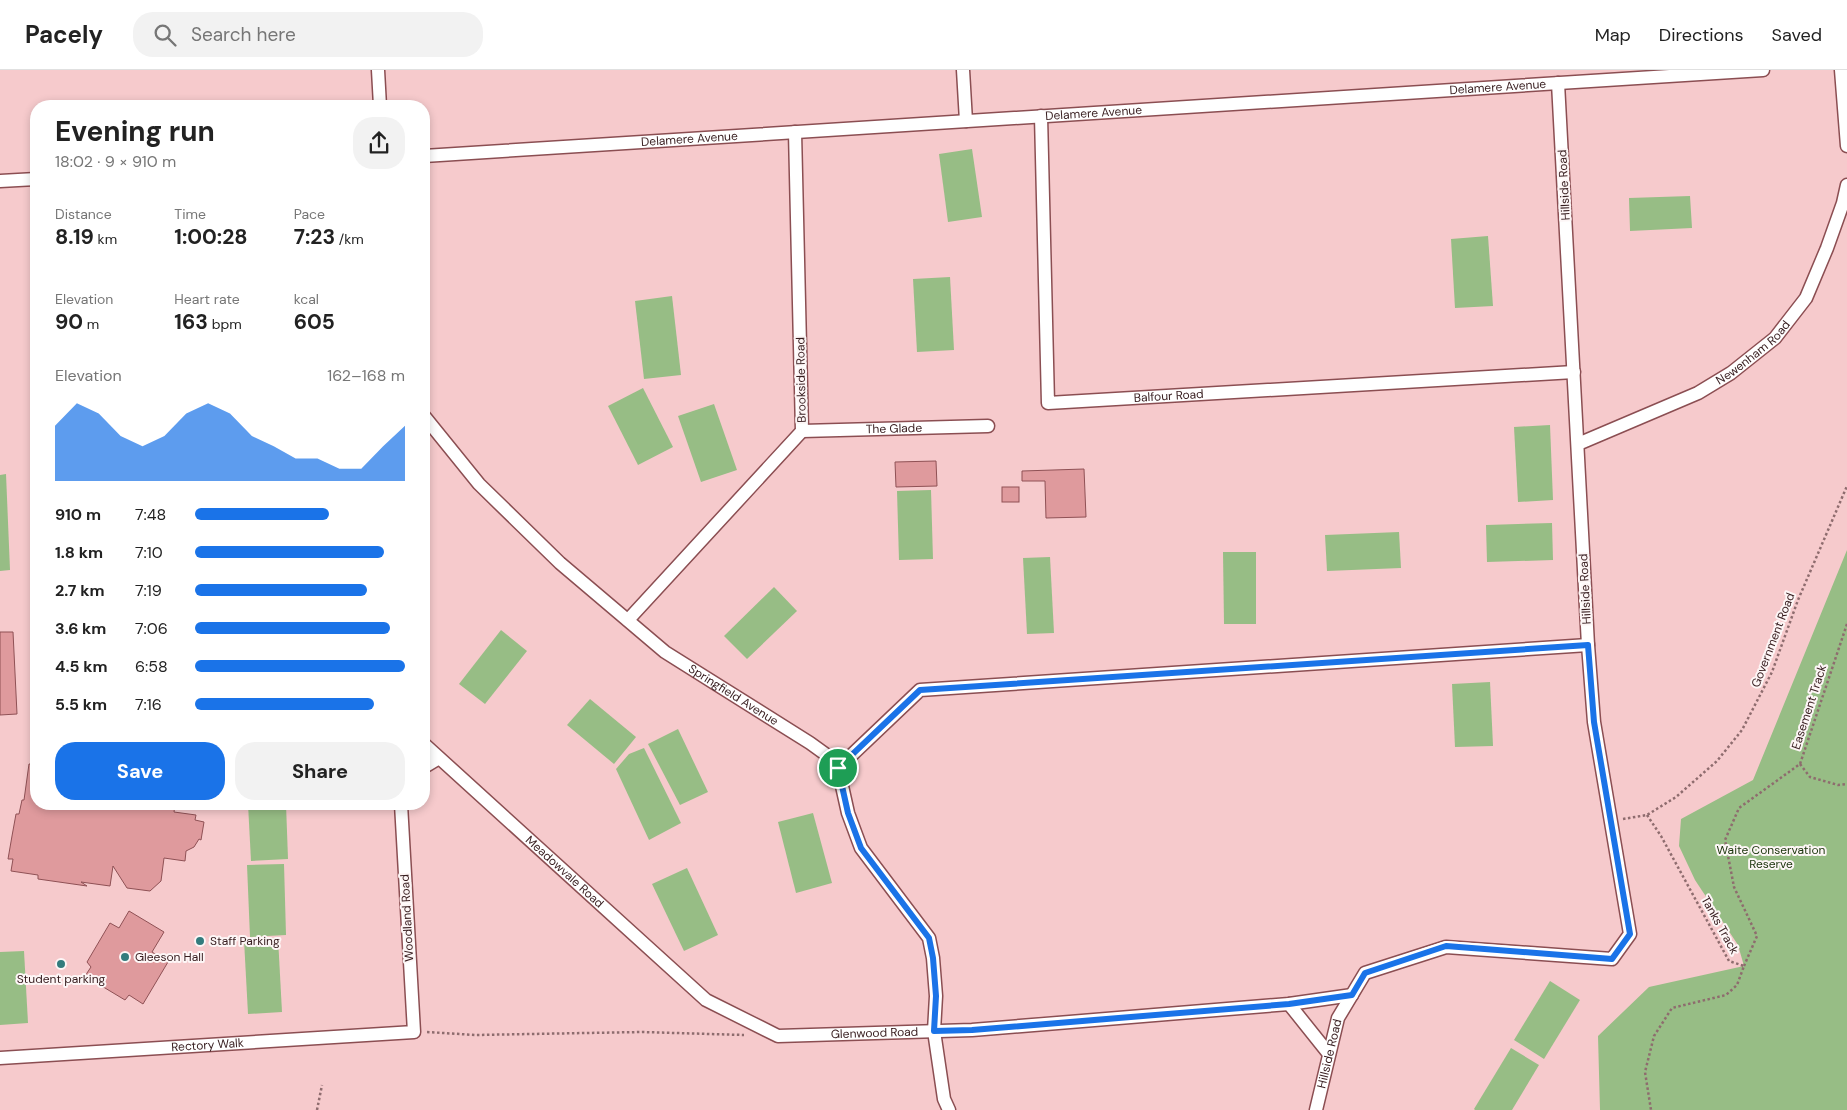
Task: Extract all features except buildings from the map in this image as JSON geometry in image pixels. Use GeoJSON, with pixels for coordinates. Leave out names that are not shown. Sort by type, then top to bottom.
{"type":"FeatureCollection","features":[{"type":"Feature","properties":{"kind":"street"},"geometry":{"type":"LineString","coordinates":[[378,70],[380,100]]}},
{"type":"Feature","properties":{"kind":"street"},"geometry":{"type":"LineString","coordinates":[[963,70],[966,120]]}},
{"type":"Feature","properties":{"kind":"street","name":"Delamere Avenue"},"geometry":{"type":"LineString","coordinates":[[430,156],[1558,83],[1576,76],[1763,70]]}},
{"type":"Feature","properties":{"kind":"street"},"geometry":{"type":"LineString","coordinates":[[1841,70],[1847,146]]}},
{"type":"Feature","properties":{"kind":"street","name":"Hillside Road"},"geometry":{"type":"LineString","coordinates":[[1316,1110],[1338,1018],[1365,973],[1446,946],[1612,959],[1630,934],[1594,722],[1588,645],[1558,83]]}},
{"type":"Feature","properties":{"kind":"street","name":"Balfour Road"},"geometry":{"type":"LineString","coordinates":[[1041,116],[1048,403],[1574,372]]}},
{"type":"Feature","properties":{"kind":"street","name":"Brookside Road"},"geometry":{"type":"LineString","coordinates":[[628,620],[802,431],[795,132]]}},
{"type":"Feature","properties":{"kind":"street"},"geometry":{"type":"LineString","coordinates":[[0,181],[30,179]]}},
{"type":"Feature","properties":{"kind":"street","name":"Newenham Road"},"geometry":{"type":"LineString","coordinates":[[1578,444],[1698,393],[1731,373],[1775,338],[1792,318],[1809,291],[1843,203],[1847,184]]}},
{"type":"Feature","properties":{"kind":"street","name":"Springfield Avenue"},"geometry":{"type":"LineString","coordinates":[[430,424],[456,458],[504,510],[560,563],[665,652],[810,743],[828,756],[838,768]]}},
{"type":"Feature","properties":{"kind":"street","name":"The Glade"},"geometry":{"type":"LineString","coordinates":[[802,431],[988,426]]}},
{"type":"Feature","properties":{"kind":"street"},"geometry":{"type":"LineString","coordinates":[[949,1110],[944,1099],[934,1031],[936,996],[933,958],[929,938],[861,848],[848,813],[838,768],[920,690],[1588,645]]}},
{"type":"Feature","properties":{"kind":"street","name":"Meadowvale Road"},"geometry":{"type":"LineString","coordinates":[[430,750],[706,1000]]}},
{"type":"Feature","properties":{"kind":"street"},"geometry":{"type":"LineString","coordinates":[[430,763],[439,758]]}},
{"type":"Feature","properties":{"kind":"street","name":"Woodland Road"},"geometry":{"type":"LineString","coordinates":[[402,810],[414,1032]]}},
{"type":"Feature","properties":{"kind":"street","name":"Glenwood Road"},"geometry":{"type":"LineString","coordinates":[[706,1000],[778,1036],[972,1030],[1289,1004],[1352,995]]}},
{"type":"Feature","properties":{"kind":"street"},"geometry":{"type":"LineString","coordinates":[[1289,1004],[1329,1054]]}},
{"type":"Feature","properties":{"kind":"street","name":"Rectory Walk"},"geometry":{"type":"LineString","coordinates":[[0,1058],[414,1032]]}},
{"type":"Feature","properties":{"kind":"path","name":"Government Road"},"geometry":{"type":"LineString","coordinates":[[1611,821],[1647,815],[1676,797],[1717,761],[1742,730],[1772,672],[1798,600],[1847,486]]}},
{"type":"Feature","properties":{"kind":"path","name":"Easement Track"},"geometry":{"type":"LineString","coordinates":[[1744,966],[1757,936],[1734,887],[1725,840],[1739,808],[1800,764],[1847,624]]}},
{"type":"Feature","properties":{"kind":"path"},"geometry":{"type":"LineString","coordinates":[[1800,764],[1810,777],[1838,785],[1847,784]]}},
{"type":"Feature","properties":{"kind":"path","name":"Tanks Track"},"geometry":{"type":"LineString","coordinates":[[1647,815],[1661,836],[1729,961],[1744,966],[1737,985],[1726,995],[1672,1008],[1654,1036],[1645,1072],[1651,1110]]}},
{"type":"Feature","properties":{"kind":"path"},"geometry":{"type":"LineString","coordinates":[[414,1032],[475,1035],[642,1032],[749,1035]]}},
{"type":"Feature","properties":{"kind":"path"},"geometry":{"type":"LineString","coordinates":[[318,1110],[322,1085]]}},
{"type":"Feature","properties":{"kind":"green space"},"geometry":{"type":"Polygon","coordinates":[[[972,149],[982,217],[948,222],[939,154],[972,149]]]}},
{"type":"Feature","properties":{"kind":"green space"},"geometry":{"type":"Polygon","coordinates":[[[1690,196],[1692,228],[1630,231],[1629,198],[1690,196]]]}},
{"type":"Feature","properties":{"kind":"green space"},"geometry":{"type":"Polygon","coordinates":[[[1488,236],[1493,306],[1455,308],[1451,239],[1488,236]]]}},
{"type":"Feature","properties":{"kind":"green space"},"geometry":{"type":"Polygon","coordinates":[[[950,277],[954,350],[917,352],[913,279],[950,277]]]}},
{"type":"Feature","properties":{"kind":"green space"},"geometry":{"type":"Polygon","coordinates":[[[672,296],[681,375],[644,379],[635,301],[672,296]]]}},
{"type":"Feature","properties":{"kind":"green space"},"geometry":{"type":"Polygon","coordinates":[[[643,388],[673,447],[638,465],[608,406],[643,388]]]}},
{"type":"Feature","properties":{"kind":"green space"},"geometry":{"type":"Polygon","coordinates":[[[714,404],[737,470],[701,482],[678,416],[714,404]]]}},
{"type":"Feature","properties":{"kind":"green space"},"geometry":{"type":"Polygon","coordinates":[[[1550,425],[1553,500],[1518,502],[1514,427],[1550,425]]]}},
{"type":"Feature","properties":{"kind":"green space"},"geometry":{"type":"Polygon","coordinates":[[[6,474],[10,570],[0,571],[0,475],[6,474]]]}},
{"type":"Feature","properties":{"kind":"green space"},"geometry":{"type":"Polygon","coordinates":[[[931,490],[933,559],[899,560],[897,491],[931,490]]]}},
{"type":"Feature","properties":{"kind":"green space"},"geometry":{"type":"Polygon","coordinates":[[[1552,523],[1553,560],[1487,562],[1486,525],[1552,523]]]}},
{"type":"Feature","properties":{"kind":"green space"},"geometry":{"type":"Polygon","coordinates":[[[1399,532],[1401,568],[1327,571],[1325,535],[1399,532]]]}},
{"type":"Feature","properties":{"kind":"green space","name":"Waite Conservation Reserve"},"geometry":{"type":"Polygon","coordinates":[[[1847,550],[1847,1110],[1600,1110],[1598,1036],[1649,987],[1744,966],[1738,945],[1695,880],[1679,846],[1681,819],[1753,780],[1847,550]]]}},
{"type":"Feature","properties":{"kind":"green space"},"geometry":{"type":"Polygon","coordinates":[[[1223,552],[1256,552],[1256,624],[1224,624],[1223,552]]]}},
{"type":"Feature","properties":{"kind":"green space"},"geometry":{"type":"Polygon","coordinates":[[[1050,557],[1054,633],[1027,634],[1023,558],[1050,557]]]}},
{"type":"Feature","properties":{"kind":"green space"},"geometry":{"type":"Polygon","coordinates":[[[774,587],[797,611],[747,659],[724,636],[774,587]]]}},
{"type":"Feature","properties":{"kind":"green space"},"geometry":{"type":"Polygon","coordinates":[[[501,630],[527,651],[485,704],[459,684],[501,630]]]}},
{"type":"Feature","properties":{"kind":"green space"},"geometry":{"type":"Polygon","coordinates":[[[1490,682],[1493,746],[1455,747],[1452,684],[1490,682]]]}},
{"type":"Feature","properties":{"kind":"green space"},"geometry":{"type":"Polygon","coordinates":[[[590,699],[636,737],[614,764],[567,725],[590,699]]]}},
{"type":"Feature","properties":{"kind":"green space"},"geometry":{"type":"Polygon","coordinates":[[[678,729],[708,792],[680,805],[648,744],[678,729]]]}},
{"type":"Feature","properties":{"kind":"green space"},"geometry":{"type":"Polygon","coordinates":[[[644,748],[681,823],[649,840],[616,769],[629,754],[644,748]]]}},
{"type":"Feature","properties":{"kind":"green space"},"geometry":{"type":"Polygon","coordinates":[[[248,810],[286,810],[288,859],[251,861],[248,810]]]}},
{"type":"Feature","properties":{"kind":"green space"},"geometry":{"type":"Polygon","coordinates":[[[813,813],[832,883],[796,893],[778,822],[813,813]]]}},
{"type":"Feature","properties":{"kind":"green space"},"geometry":{"type":"Polygon","coordinates":[[[284,864],[286,935],[250,937],[247,865],[284,864]]]}},
{"type":"Feature","properties":{"kind":"green space"},"geometry":{"type":"Polygon","coordinates":[[[687,868],[718,935],[684,951],[652,884],[687,868]]]}},
{"type":"Feature","properties":{"kind":"green space"},"geometry":{"type":"Polygon","coordinates":[[[278,938],[282,1012],[248,1014],[244,940],[278,938]]]}},
{"type":"Feature","properties":{"kind":"green space"},"geometry":{"type":"Polygon","coordinates":[[[24,951],[28,1023],[0,1025],[0,952],[24,951]]]}},
{"type":"Feature","properties":{"kind":"green space"},"geometry":{"type":"Polygon","coordinates":[[[1550,981],[1580,1000],[1544,1059],[1514,1040],[1550,981]]]}},
{"type":"Feature","properties":{"kind":"green space"},"geometry":{"type":"Polygon","coordinates":[[[1511,1048],[1539,1065],[1512,1110],[1475,1110],[1474,1109],[1511,1048]]]}},
{"type":"Feature","properties":{"kind":"place","name":"Staff Parking"},"geometry":{"type":"Point","coordinates":[200,941]}},
{"type":"Feature","properties":{"kind":"place","name":"Gleeson Hall"},"geometry":{"type":"Point","coordinates":[125,957]}},
{"type":"Feature","properties":{"kind":"place","name":"Student parking"},"geometry":{"type":"Point","coordinates":[61,964]}},
{"type":"Feature","properties":{"kind":"route"},"geometry":{"type":"LineString","coordinates":[[1588,645],[1594,722],[1630,934],[1612,959],[1446,946],[1365,973],[1352,995],[1289,1004],[972,1030],[934,1031],[936,996],[933,958],[929,938],[861,848],[848,813],[838,768],[920,690],[1588,645]]}}]}
